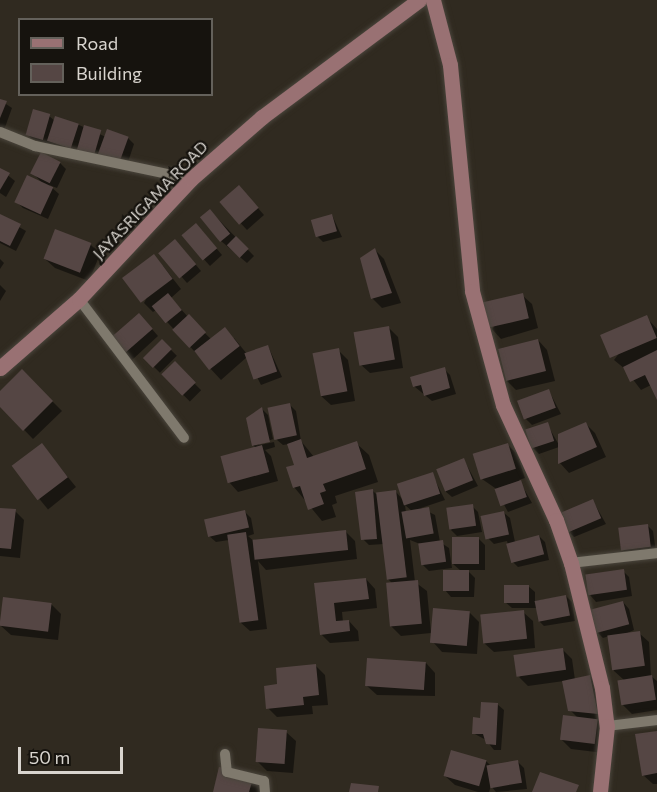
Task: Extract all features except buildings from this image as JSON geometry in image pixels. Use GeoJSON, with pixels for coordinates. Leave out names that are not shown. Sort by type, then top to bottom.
{"type":"FeatureCollection","features":[{"type":"Feature","properties":{"kind":"street","name":"JAYASRIGAMA ROAD"},"geometry":{"type":"LineString","coordinates":[[0,368],[79,299],[191,179],[262,117],[419,0]]}},
{"type":"Feature","properties":{"kind":"street"},"geometry":{"type":"LineString","coordinates":[[433,0],[450,65],[472,291],[503,405],[556,520],[571,563],[602,688],[607,726],[600,792]]}},
{"type":"Feature","properties":{"kind":"street"},"geometry":{"type":"LineString","coordinates":[[0,132],[35,146],[191,179]]}},
{"type":"Feature","properties":{"kind":"street"},"geometry":{"type":"LineString","coordinates":[[79,299],[184,438]]}},
{"type":"Feature","properties":{"kind":"street"},"geometry":{"type":"LineString","coordinates":[[571,563],[657,554]]}},
{"type":"Feature","properties":{"kind":"street"},"geometry":{"type":"LineString","coordinates":[[607,726],[657,720]]}},
{"type":"Feature","properties":{"kind":"street"},"geometry":{"type":"LineString","coordinates":[[225,754],[227,772],[264,782],[266,792]]}}]}
